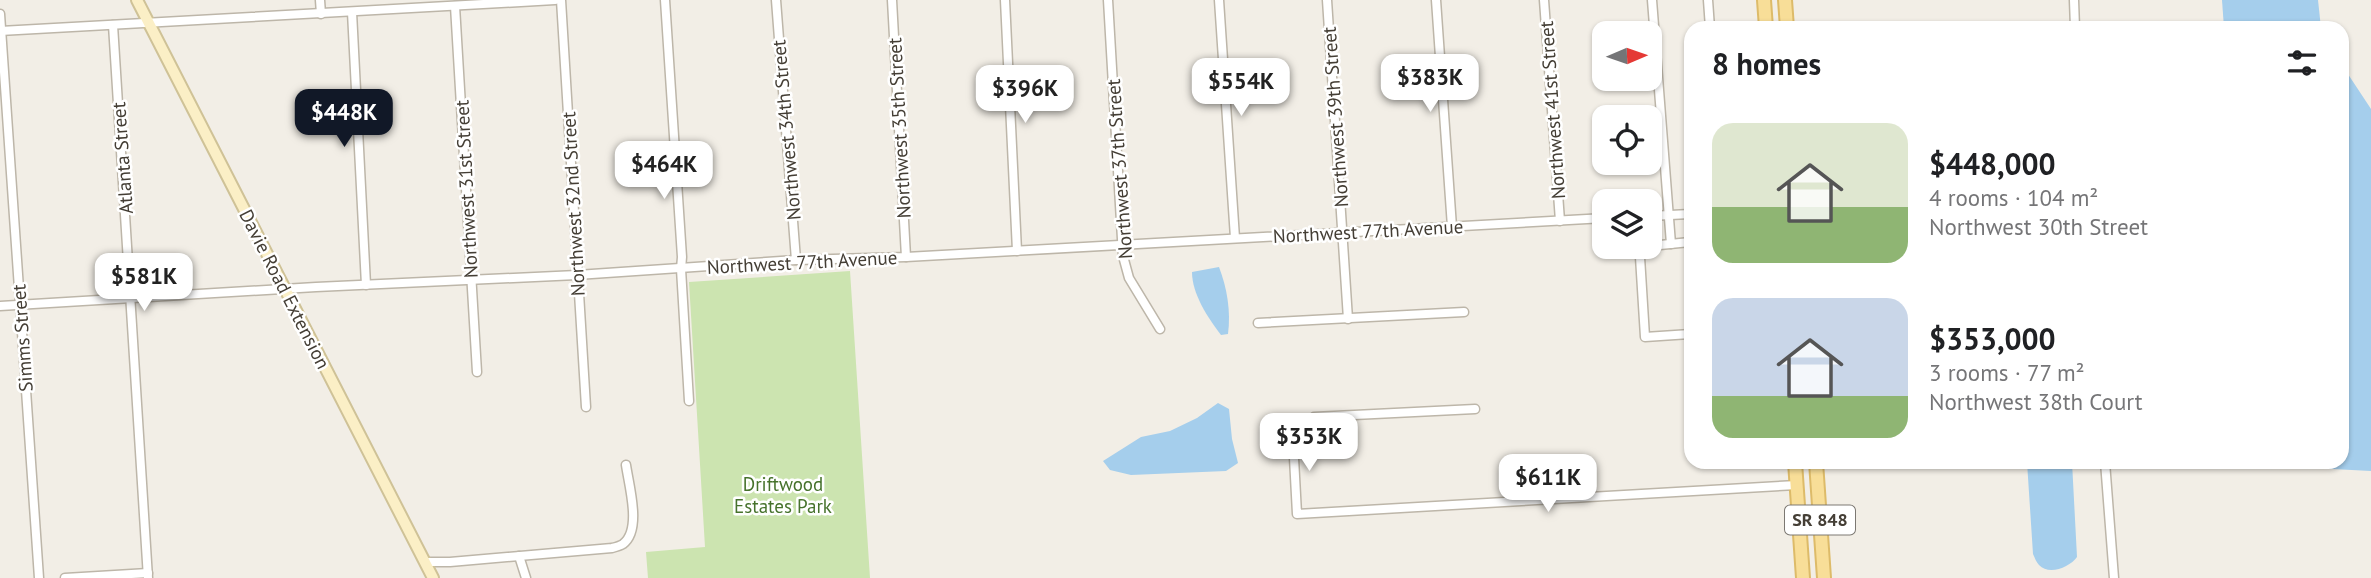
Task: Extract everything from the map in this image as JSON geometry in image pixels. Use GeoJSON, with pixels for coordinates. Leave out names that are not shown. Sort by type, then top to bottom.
{"type":"FeatureCollection","features":[{"type":"Feature","properties":{"kind":"main road","name":"Davie Road Extension"},"geometry":{"type":"LineString","coordinates":[[137,0],[433,578]]}},
{"type":"Feature","properties":{"kind":"main road"},"geometry":{"type":"LineString","coordinates":[[1764,0],[1766,21]]}},
{"type":"Feature","properties":{"kind":"main road"},"geometry":{"type":"LineString","coordinates":[[1785,0],[1786,21]]}},
{"type":"Feature","properties":{"kind":"main road","name":"SR 848"},"geometry":{"type":"LineString","coordinates":[[1796,469],[1803,578]]}},
{"type":"Feature","properties":{"kind":"main road","name":"SR 848"},"geometry":{"type":"LineString","coordinates":[[1816,469],[1824,578]]}},
{"type":"Feature","properties":{"kind":"street"},"geometry":{"type":"LineString","coordinates":[[320,0],[321,13]]}},
{"type":"Feature","properties":{"kind":"street"},"geometry":{"type":"LineString","coordinates":[[1,31],[555,0]]}},
{"type":"Feature","properties":{"kind":"street","name":"Northwest 32nd Street"},"geometry":{"type":"LineString","coordinates":[[561,0],[586,407]]}},
{"type":"Feature","properties":{"kind":"street"},"geometry":{"type":"LineString","coordinates":[[665,0],[689,401]]}},
{"type":"Feature","properties":{"kind":"street","name":"Northwest 34th Street"},"geometry":{"type":"LineString","coordinates":[[776,0],[796,260]]}},
{"type":"Feature","properties":{"kind":"street","name":"Northwest 35th Street"},"geometry":{"type":"LineString","coordinates":[[892,0],[906,257]]}},
{"type":"Feature","properties":{"kind":"street"},"geometry":{"type":"LineString","coordinates":[[1005,0],[1017,251]]}},
{"type":"Feature","properties":{"kind":"street","name":"Northwest 37th Street"},"geometry":{"type":"LineString","coordinates":[[1108,0],[1123,256],[1129,278],[1160,329]]}},
{"type":"Feature","properties":{"kind":"street"},"geometry":{"type":"LineString","coordinates":[[1219,0],[1235,239]]}},
{"type":"Feature","properties":{"kind":"street","name":"Northwest 39th Street"},"geometry":{"type":"LineString","coordinates":[[1327,0],[1348,319]]}},
{"type":"Feature","properties":{"kind":"street"},"geometry":{"type":"LineString","coordinates":[[1436,0],[1452,227]]}},
{"type":"Feature","properties":{"kind":"street","name":"Northwest 41st Street"},"geometry":{"type":"LineString","coordinates":[[1544,0],[1560,221]]}},
{"type":"Feature","properties":{"kind":"street"},"geometry":{"type":"LineString","coordinates":[[1652,0],[1671,244]]}},
{"type":"Feature","properties":{"kind":"street"},"geometry":{"type":"LineString","coordinates":[[1708,0],[1710,21]]}},
{"type":"Feature","properties":{"kind":"street"},"geometry":{"type":"LineString","coordinates":[[2074,0],[2075,21]]}},
{"type":"Feature","properties":{"kind":"street","name":"Northwest 31st Street"},"geometry":{"type":"LineString","coordinates":[[455,6],[477,372]]}},
{"type":"Feature","properties":{"kind":"street"},"geometry":{"type":"LineString","coordinates":[[352,12],[366,285]]}},
{"type":"Feature","properties":{"kind":"street","name":"Simms Street"},"geometry":{"type":"LineString","coordinates":[[0,14],[39,578]]}},
{"type":"Feature","properties":{"kind":"street","name":"Atlanta Street"},"geometry":{"type":"LineString","coordinates":[[113,24],[148,575]]}},
{"type":"Feature","properties":{"kind":"street"},"geometry":{"type":"LineString","coordinates":[[1662,215],[1684,214]]}},
{"type":"Feature","properties":{"kind":"street","name":"Northwest 77th Avenue"},"geometry":{"type":"LineString","coordinates":[[0,306],[681,269],[796,260],[906,257],[1592,219]]}},
{"type":"Feature","properties":{"kind":"street"},"geometry":{"type":"LineString","coordinates":[[1662,245],[1684,243]]}},
{"type":"Feature","properties":{"kind":"street"},"geometry":{"type":"LineString","coordinates":[[1640,259],[1645,337],[1684,334]]}},
{"type":"Feature","properties":{"kind":"street"},"geometry":{"type":"LineString","coordinates":[[1258,323],[1464,312]]}},
{"type":"Feature","properties":{"kind":"street"},"geometry":{"type":"LineString","coordinates":[[1475,409],[1314,417],[1300,427],[1293,439],[1297,514],[1797,485]]}},
{"type":"Feature","properties":{"kind":"street"},"geometry":{"type":"LineString","coordinates":[[426,562],[612,548],[624,543],[634,529],[626,466]]}},
{"type":"Feature","properties":{"kind":"street"},"geometry":{"type":"LineString","coordinates":[[2106,469],[2114,578]]}},
{"type":"Feature","properties":{"kind":"street"},"geometry":{"type":"LineString","coordinates":[[519,556],[526,578]]}},
{"type":"Feature","properties":{"kind":"street"},"geometry":{"type":"LineString","coordinates":[[65,578],[148,575]]}},
{"type":"Feature","properties":{"kind":"green space","name":"Driftwood Estates Park"},"geometry":{"type":"Polygon","coordinates":[[[850,271],[870,578],[648,578],[646,552],[705,547],[689,282],[850,271]]]}},
{"type":"Feature","properties":{"kind":"water"},"geometry":{"type":"Polygon","coordinates":[[[2222,0],[2318,0],[2320,21],[2224,21],[2222,0]]]}},
{"type":"Feature","properties":{"kind":"water"},"geometry":{"type":"Polygon","coordinates":[[[2349,76],[2371,109],[2371,471],[2332,469],[2349,469],[2349,76]]]}},
{"type":"Feature","properties":{"kind":"water"},"geometry":{"type":"Polygon","coordinates":[[[1219,267],[1229,308],[1228,334],[1221,335],[1198,297],[1192,272],[1219,267]]]}},
{"type":"Feature","properties":{"kind":"water"},"geometry":{"type":"Polygon","coordinates":[[[1218,403],[1229,409],[1238,463],[1226,471],[1131,475],[1110,470],[1103,461],[1141,437],[1170,431],[1197,418],[1218,403]]]}},
{"type":"Feature","properties":{"kind":"water"},"geometry":{"type":"Polygon","coordinates":[[[2027,469],[2072,469],[2077,557],[2059,569],[2048,570],[2038,564],[2033,554],[2027,469]]]}}]}
